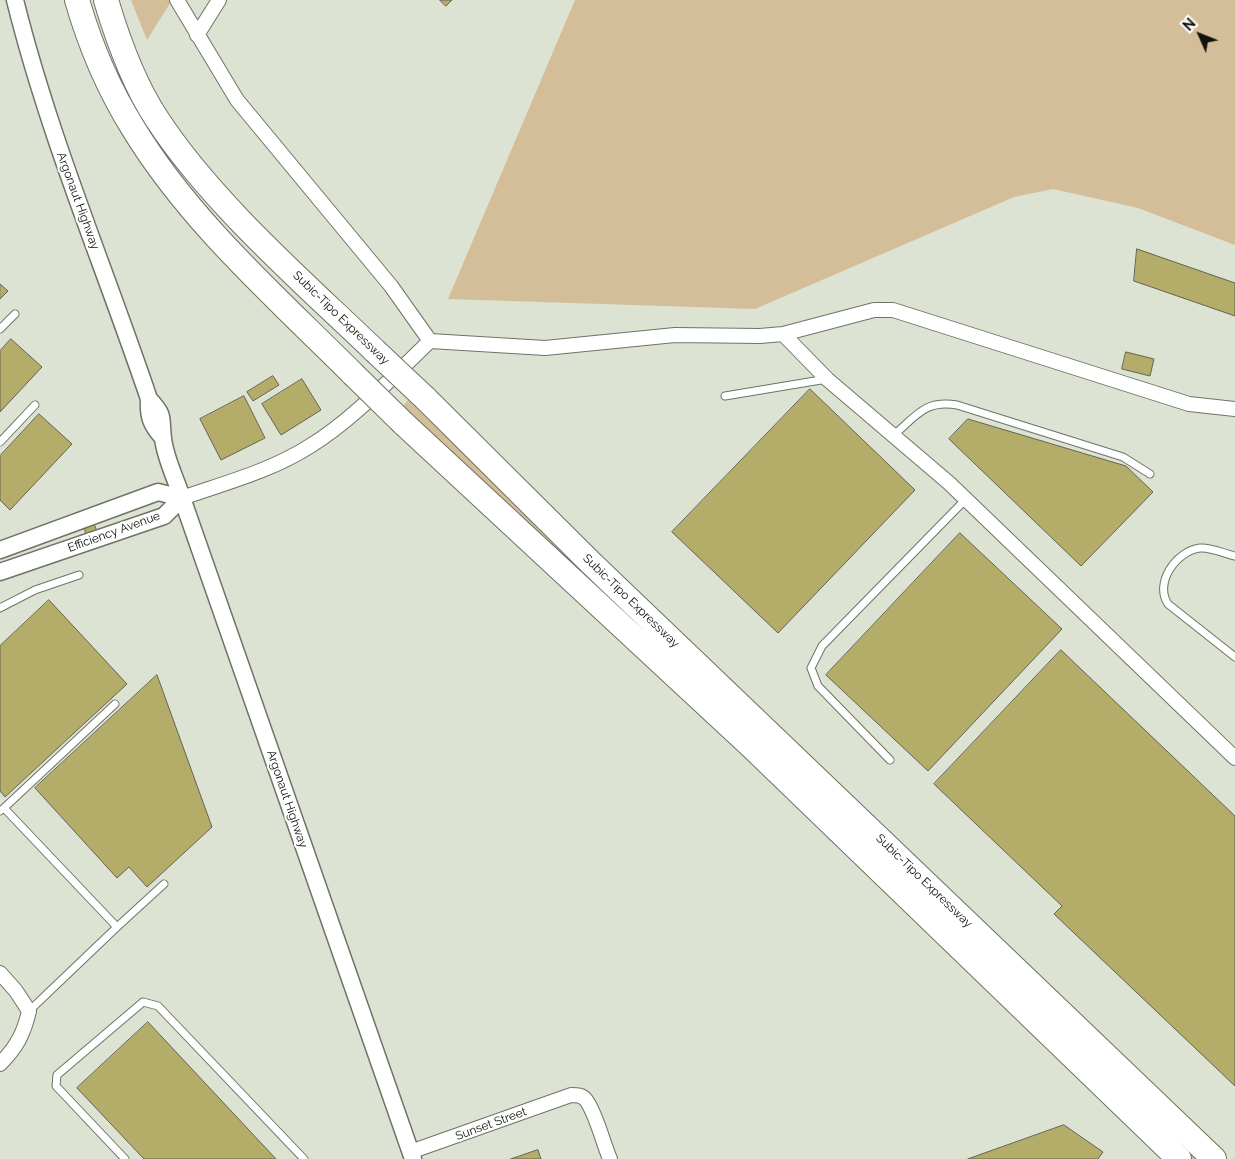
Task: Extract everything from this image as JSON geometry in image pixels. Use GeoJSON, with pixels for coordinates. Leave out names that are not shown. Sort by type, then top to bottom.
{"type":"FeatureCollection","features":[{"type":"Feature","properties":{"kind":"highway","name":"Subic-Tipo Expressway"},"geometry":{"type":"LineString","coordinates":[[77,0],[94,53],[133,129],[164,174],[233,252],[402,423],[751,746],[1179,1159]]}},
{"type":"Feature","properties":{"kind":"highway","name":"Subic-Tipo Expressway"},"geometry":{"type":"LineString","coordinates":[[106,0],[142,91],[156,118],[186,157],[229,207],[426,398],[591,563],[1214,1159]]}},
{"type":"Feature","properties":{"kind":"street","name":"Argonaut Highway"},"geometry":{"type":"LineString","coordinates":[[16,0],[30,56],[67,175],[149,400],[148,414],[150,420],[163,438],[182,498],[412,1156]]}},
{"type":"Feature","properties":{"kind":"street"},"geometry":{"type":"LineString","coordinates":[[178,0],[237,100],[392,286],[430,341]]}},
{"type":"Feature","properties":{"kind":"street"},"geometry":{"type":"LineString","coordinates":[[197,35],[218,0]]}},
{"type":"Feature","properties":{"kind":"street"},"geometry":{"type":"LineString","coordinates":[[182,498],[269,467],[308,447],[357,410],[430,341],[545,348],[676,335],[737,337],[783,334],[874,310],[893,310],[1189,404],[1235,409]]}},
{"type":"Feature","properties":{"kind":"street"},"geometry":{"type":"LineString","coordinates":[[783,334],[827,379],[966,499],[1235,758]]}},
{"type":"Feature","properties":{"kind":"street","name":"Efficiency Avenue"},"geometry":{"type":"LineString","coordinates":[[0,550],[158,492],[182,498]]}},
{"type":"Feature","properties":{"kind":"street","name":"Efficiency Avenue"},"geometry":{"type":"LineString","coordinates":[[0,572],[164,516],[182,498]]}},
{"type":"Feature","properties":{"kind":"street"},"geometry":{"type":"LineString","coordinates":[[0,973],[16,991],[29,1011],[24,1033],[13,1051],[0,1064]]}},
{"type":"Feature","properties":{"kind":"street","name":"Sunset Street"},"geometry":{"type":"LineString","coordinates":[[412,1156],[571,1095],[578,1095],[586,1100],[610,1159]]}},
{"type":"Feature","properties":{"kind":"lane"},"geometry":{"type":"LineString","coordinates":[[0,329],[15,314]]}},
{"type":"Feature","properties":{"kind":"lane"},"geometry":{"type":"LineString","coordinates":[[725,396],[827,379]]}},
{"type":"Feature","properties":{"kind":"lane"},"geometry":{"type":"LineString","coordinates":[[894,435],[927,407],[935,403],[957,405],[1123,457],[1150,474]]}},
{"type":"Feature","properties":{"kind":"lane"},"geometry":{"type":"LineString","coordinates":[[0,442],[35,405]]}},
{"type":"Feature","properties":{"kind":"lane"},"geometry":{"type":"LineString","coordinates":[[890,760],[818,686],[811,668],[822,646],[966,499]]}},
{"type":"Feature","properties":{"kind":"lane"},"geometry":{"type":"LineString","coordinates":[[1235,556],[1206,549],[1194,550],[1179,559],[1170,569],[1163,584],[1162,592],[1168,604],[1235,657]]}},
{"type":"Feature","properties":{"kind":"lane"},"geometry":{"type":"LineString","coordinates":[[0,608],[35,590],[79,574]]}},
{"type":"Feature","properties":{"kind":"lane"},"geometry":{"type":"LineString","coordinates":[[115,704],[2,810],[117,927]]}},
{"type":"Feature","properties":{"kind":"lane"},"geometry":{"type":"LineString","coordinates":[[29,1011],[164,884]]}},
{"type":"Feature","properties":{"kind":"lane"},"geometry":{"type":"LineString","coordinates":[[126,1159],[56,1086],[55,1079],[57,1075],[143,1002],[158,1006],[304,1159]]}},
{"type":"Feature","properties":{"kind":"shaded area"},"geometry":{"type":"Polygon","coordinates":[[[131,0],[172,0],[147,40],[131,0]]]}},
{"type":"Feature","properties":{"kind":"shaded area"},"geometry":{"type":"Polygon","coordinates":[[[575,0],[1235,0],[1235,245],[1138,208],[1053,189],[1014,197],[755,309],[448,299],[575,0]]]}},
{"type":"Feature","properties":{"kind":"shaded area"},"geometry":{"type":"Polygon","coordinates":[[[408,400],[1200,1159],[1190,1159],[401,408],[408,400]]]}},
{"type":"Feature","properties":{"kind":"building"},"geometry":{"type":"Polygon","coordinates":[[[440,0],[452,0],[446,6],[440,0]]]}},
{"type":"Feature","properties":{"kind":"building"},"geometry":{"type":"Polygon","coordinates":[[[1137,249],[1235,283],[1235,316],[1134,281],[1137,249]]]}},
{"type":"Feature","properties":{"kind":"building"},"geometry":{"type":"Polygon","coordinates":[[[0,284],[8,291],[0,299],[0,284]]]}},
{"type":"Feature","properties":{"kind":"building"},"geometry":{"type":"Polygon","coordinates":[[[11,339],[42,367],[0,412],[0,351],[11,339]]]}},
{"type":"Feature","properties":{"kind":"building"},"geometry":{"type":"Polygon","coordinates":[[[1126,352],[1154,359],[1150,376],[1122,369],[1126,352]]]}},
{"type":"Feature","properties":{"kind":"building"},"geometry":{"type":"Polygon","coordinates":[[[273,376],[279,385],[253,401],[247,392],[273,376]]]}},
{"type":"Feature","properties":{"kind":"building"},"geometry":{"type":"Polygon","coordinates":[[[302,379],[321,410],[281,435],[262,404],[302,379]]]}},
{"type":"Feature","properties":{"kind":"building"},"geometry":{"type":"Polygon","coordinates":[[[810,389],[915,490],[778,633],[672,532],[810,389]]]}},
{"type":"Feature","properties":{"kind":"building"},"geometry":{"type":"Polygon","coordinates":[[[244,396],[265,438],[221,460],[200,419],[244,396]]]}},
{"type":"Feature","properties":{"kind":"building"},"geometry":{"type":"Polygon","coordinates":[[[39,414],[72,444],[10,510],[0,500],[0,456],[39,414]]]}},
{"type":"Feature","properties":{"kind":"building"},"geometry":{"type":"Polygon","coordinates":[[[968,419],[1126,466],[1153,492],[1081,566],[949,439],[968,419]]]}},
{"type":"Feature","properties":{"kind":"building"},"geometry":{"type":"Polygon","coordinates":[[[94,524],[97,531],[86,535],[84,527],[94,524]]]}},
{"type":"Feature","properties":{"kind":"building"},"geometry":{"type":"Polygon","coordinates":[[[960,533],[1062,629],[928,771],[826,675],[960,533]]]}},
{"type":"Feature","properties":{"kind":"building"},"geometry":{"type":"Polygon","coordinates":[[[49,600],[127,684],[5,797],[0,791],[0,646],[49,600]]]}},
{"type":"Feature","properties":{"kind":"building"},"geometry":{"type":"Polygon","coordinates":[[[1061,650],[1235,816],[1235,1086],[1054,914],[1062,906],[934,784],[1061,650]]]}},
{"type":"Feature","properties":{"kind":"building"},"geometry":{"type":"Polygon","coordinates":[[[157,675],[212,827],[147,887],[129,867],[117,878],[35,788],[157,675]]]}},
{"type":"Feature","properties":{"kind":"building"},"geometry":{"type":"Polygon","coordinates":[[[148,1022],[276,1159],[144,1159],[77,1088],[148,1022]]]}},
{"type":"Feature","properties":{"kind":"building"},"geometry":{"type":"Polygon","coordinates":[[[1064,1125],[1103,1152],[1098,1159],[968,1159],[1064,1125]]]}},
{"type":"Feature","properties":{"kind":"building"},"geometry":{"type":"Polygon","coordinates":[[[538,1150],[541,1159],[511,1159],[538,1150]]]}}]}
